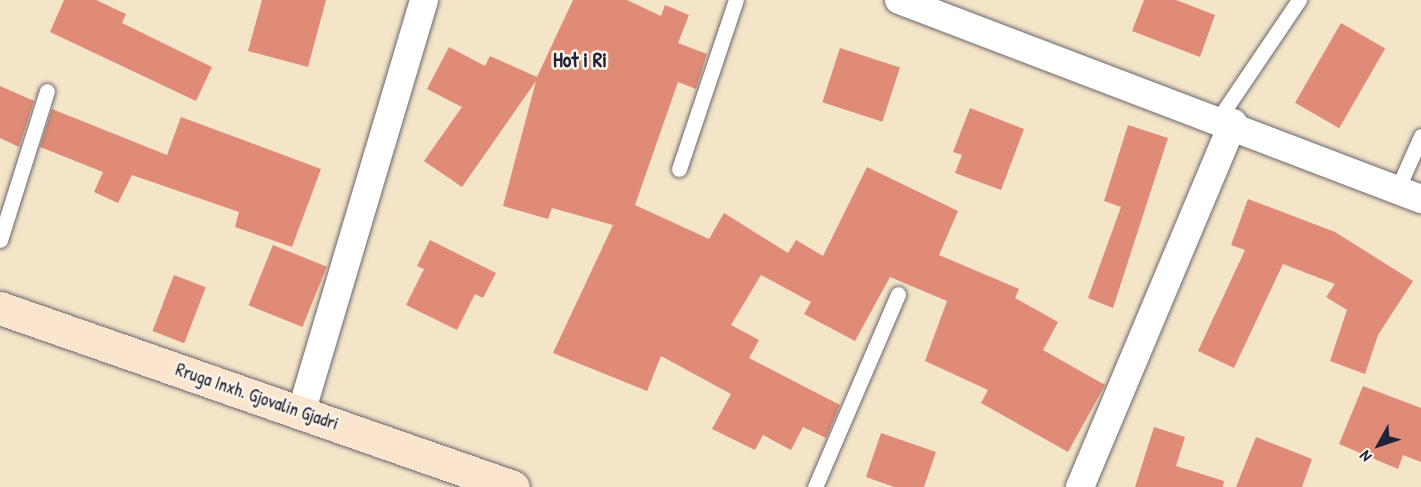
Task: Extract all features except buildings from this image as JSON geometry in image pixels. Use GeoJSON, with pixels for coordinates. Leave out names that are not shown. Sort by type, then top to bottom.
{"type":"FeatureCollection","features":[{"type":"Feature","properties":{"kind":"main road","name":"Rruga Inxh. Gjovalin Gjadri"},"geometry":{"type":"LineString","coordinates":[[0,308],[513,487]]}},
{"type":"Feature","properties":{"kind":"street"},"geometry":{"type":"LineString","coordinates":[[301,413],[424,0]]}},
{"type":"Feature","properties":{"kind":"street"},"geometry":{"type":"LineString","coordinates":[[899,0],[1226,121],[1409,194]]}},
{"type":"Feature","properties":{"kind":"street"},"geometry":{"type":"LineString","coordinates":[[1080,487],[1226,121]]}},
{"type":"Feature","properties":{"kind":"lane"},"geometry":{"type":"LineString","coordinates":[[679,170],[736,0]]}},
{"type":"Feature","properties":{"kind":"lane"},"geometry":{"type":"LineString","coordinates":[[1226,121],[1299,0]]}},
{"type":"Feature","properties":{"kind":"lane"},"geometry":{"type":"LineString","coordinates":[[0,240],[47,91]]}},
{"type":"Feature","properties":{"kind":"lane"},"geometry":{"type":"LineString","coordinates":[[1409,194],[1421,136]]}},
{"type":"Feature","properties":{"kind":"lane"},"geometry":{"type":"LineString","coordinates":[[815,487],[898,294]]}},
{"type":"Feature","properties":{"kind":"district","name":"Hot i Ri"},"geometry":{"type":"Point","coordinates":[580,60]}}]}
